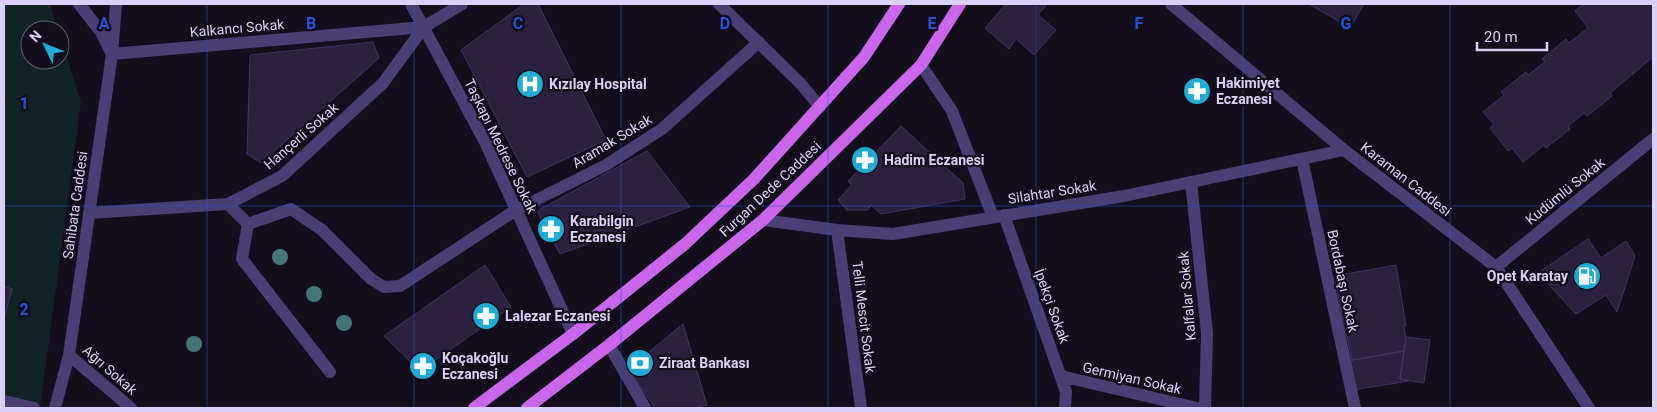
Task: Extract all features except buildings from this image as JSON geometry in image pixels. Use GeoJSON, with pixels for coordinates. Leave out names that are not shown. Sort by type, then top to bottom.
{"type":"FeatureCollection","features":[{"type":"Feature","properties":{"kind":"main road","name":"Furgan Dede Caddesi"},"geometry":{"type":"LineString","coordinates":[[474,408],[573,334],[685,244],[754,179],[864,58],[899,4]]}},
{"type":"Feature","properties":{"kind":"main road","name":"Furgan Dede Caddesi"},"geometry":{"type":"LineString","coordinates":[[534,406],[763,220],[921,65],[960,4]]}},
{"type":"Feature","properties":{"kind":"street"},"geometry":{"type":"LineString","coordinates":[[79,4],[101,32],[112,54]]}},
{"type":"Feature","properties":{"kind":"street","name":"Sahibata Caddesi"},"geometry":{"type":"LineString","coordinates":[[55,408],[70,355],[112,54],[116,4]]}},
{"type":"Feature","properties":{"kind":"street","name":"Taşkapı Medrese Sokak"},"geometry":{"type":"LineString","coordinates":[[411,4],[485,142],[573,334]]}},
{"type":"Feature","properties":{"kind":"street","name":"Hançerli Sokak"},"geometry":{"type":"LineString","coordinates":[[89,213],[228,204],[282,176],[383,83],[424,27],[462,4]]}},
{"type":"Feature","properties":{"kind":"street"},"geometry":{"type":"LineString","coordinates":[[719,4],[801,84],[820,107]]}},
{"type":"Feature","properties":{"kind":"street","name":"Karaman Caddesi"},"geometry":{"type":"LineString","coordinates":[[1171,4],[1344,150],[1496,267],[1589,408]]}},
{"type":"Feature","properties":{"kind":"street","name":"Kalkancı Sokak"},"geometry":{"type":"LineString","coordinates":[[112,54],[424,27]]}},
{"type":"Feature","properties":{"kind":"street","name":"Aramak Sokak"},"geometry":{"type":"LineString","coordinates":[[248,224],[291,209],[322,230],[371,279],[384,287],[400,286],[516,210],[606,165],[662,130],[759,42]]}},
{"type":"Feature","properties":{"kind":"street","name":"İpekçi Sokak"},"geometry":{"type":"LineString","coordinates":[[921,65],[952,111],[998,216],[1061,376],[1066,392],[1065,408]]}},
{"type":"Feature","properties":{"kind":"street","name":"Kudümlü Sokak"},"geometry":{"type":"LineString","coordinates":[[1496,267],[1653,140]]}},
{"type":"Feature","properties":{"kind":"street","name":"Silahtar Sokak"},"geometry":{"type":"LineString","coordinates":[[763,220],[837,230],[893,234],[1124,196],[1344,150]]}},
{"type":"Feature","properties":{"kind":"street","name":"Bordabaşı Sokak"},"geometry":{"type":"LineString","coordinates":[[1302,159],[1355,408]]}},
{"type":"Feature","properties":{"kind":"street","name":"Kalfalar Sokak"},"geometry":{"type":"LineString","coordinates":[[1190,182],[1206,333],[1205,408]]}},
{"type":"Feature","properties":{"kind":"street"},"geometry":{"type":"LineString","coordinates":[[228,204],[248,224],[242,259],[330,372]]}},
{"type":"Feature","properties":{"kind":"street","name":"Telli Mescit Sokak"},"geometry":{"type":"LineString","coordinates":[[837,230],[861,408]]}},
{"type":"Feature","properties":{"kind":"street"},"geometry":{"type":"LineString","coordinates":[[609,345],[645,408]]}},
{"type":"Feature","properties":{"kind":"street","name":"Ağrı Sokak"},"geometry":{"type":"LineString","coordinates":[[70,355],[132,408]]}},
{"type":"Feature","properties":{"kind":"street","name":"Germiyan Sokak"},"geometry":{"type":"LineString","coordinates":[[1061,376],[1197,408]]}},
{"type":"Feature","properties":{"kind":"street"},"geometry":{"type":"LineString","coordinates":[[4,401],[34,408]]}},
{"type":"Feature","properties":{"kind":"shaded area"},"geometry":{"type":"Polygon","coordinates":[[[50,4],[55,20],[20,20],[20,70],[70,70],[70,67],[81,102],[40,408],[4,408],[4,5],[50,4]]]}},
{"type":"Feature","properties":{"kind":"place","name":"Kızılay Hospital"},"geometry":{"type":"Point","coordinates":[530,84]}},
{"type":"Feature","properties":{"kind":"place","name":"Hakimiyet Eczanesi"},"geometry":{"type":"Point","coordinates":[1197,91]}},
{"type":"Feature","properties":{"kind":"place","name":"Hadim Eczanesi"},"geometry":{"type":"Point","coordinates":[865,160]}},
{"type":"Feature","properties":{"kind":"place","name":"Karabilgin Eczanesi"},"geometry":{"type":"Point","coordinates":[551,229]}},
{"type":"Feature","properties":{"kind":"place","name":"Opet Karatay"},"geometry":{"type":"Point","coordinates":[1587,276]}},
{"type":"Feature","properties":{"kind":"place","name":"Lalezar Eczanesi"},"geometry":{"type":"Point","coordinates":[486,316]}},
{"type":"Feature","properties":{"kind":"place","name":"Ziraat Bankası"},"geometry":{"type":"Point","coordinates":[640,363]}},
{"type":"Feature","properties":{"kind":"place","name":"Koçakoğlu Eczanesi"},"geometry":{"type":"Point","coordinates":[423,366]}}]}
